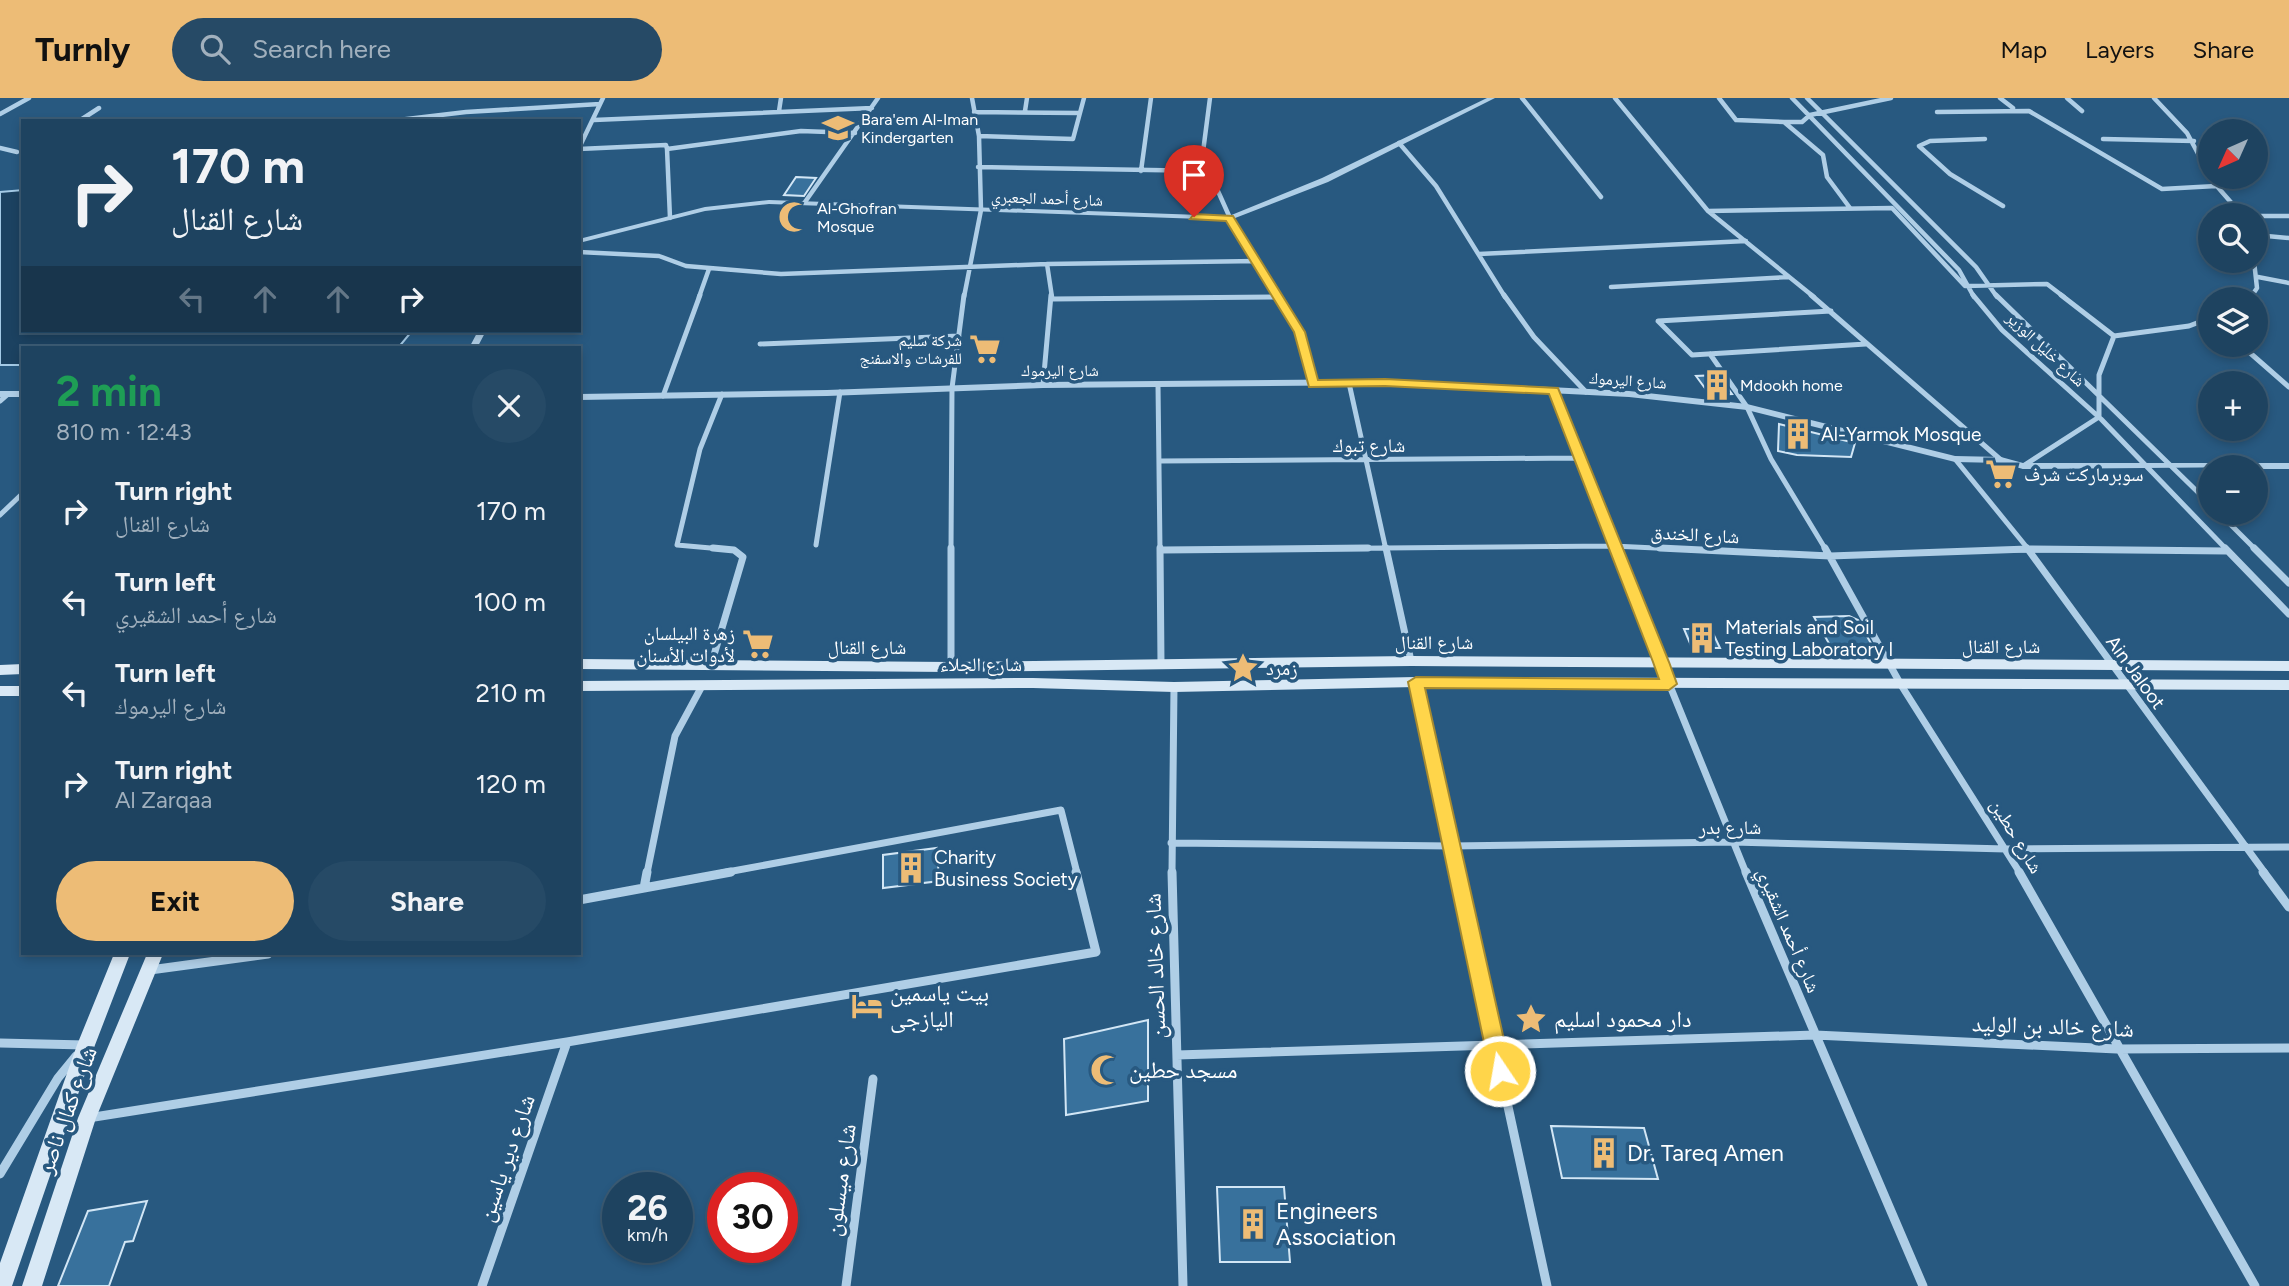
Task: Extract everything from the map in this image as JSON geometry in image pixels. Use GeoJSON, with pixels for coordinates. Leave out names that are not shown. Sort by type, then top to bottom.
{"type":"FeatureCollection","features":[{"type":"Feature","properties":{"kind":"main road","name":"شارع القنال"},"geometry":{"type":"LineString","coordinates":[[581,664],[951,667],[1411,660],[2289,666]]}},
{"type":"Feature","properties":{"kind":"main road"},"geometry":{"type":"LineString","coordinates":[[0,670],[21,669]]}},
{"type":"Feature","properties":{"kind":"main road","name":"شارع القنال"},"geometry":{"type":"LineString","coordinates":[[1174,687],[1416,682],[2289,685]]}},
{"type":"Feature","properties":{"kind":"main road","name":"شارع الجلاء"},"geometry":{"type":"LineString","coordinates":[[581,686],[1045,683],[1174,687]]}},
{"type":"Feature","properties":{"kind":"main road"},"geometry":{"type":"LineString","coordinates":[[0,691],[21,691]]}},
{"type":"Feature","properties":{"kind":"main road","name":"شارع كمال ناصر"},"geometry":{"type":"LineString","coordinates":[[2,1286],[86,1045],[122,955]]}},
{"type":"Feature","properties":{"kind":"main road","name":"شارع كمال ناصر"},"geometry":{"type":"LineString","coordinates":[[32,1286],[87,1118],[152,962]]}},
{"type":"Feature","properties":{"kind":"street"},"geometry":{"type":"LineString","coordinates":[[0,114],[29,98]]}},
{"type":"Feature","properties":{"kind":"street"},"geometry":{"type":"LineString","coordinates":[[581,144],[603,98]]}},
{"type":"Feature","properties":{"kind":"street"},"geometry":{"type":"LineString","coordinates":[[779,111],[781,98]]}},
{"type":"Feature","properties":{"kind":"street"},"geometry":{"type":"LineString","coordinates":[[805,202],[878,98]]}},
{"type":"Feature","properties":{"kind":"street"},"geometry":{"type":"LineString","coordinates":[[951,667],[952,388],[968,266],[981,209],[979,136],[972,98]]}},
{"type":"Feature","properties":{"kind":"street"},"geometry":{"type":"LineString","coordinates":[[1026,111],[1027,98]]}},
{"type":"Feature","properties":{"kind":"street"},"geometry":{"type":"LineString","coordinates":[[979,136],[1073,139],[1084,98]]}},
{"type":"Feature","properties":{"kind":"street"},"geometry":{"type":"LineString","coordinates":[[1141,171],[1151,98]]}},
{"type":"Feature","properties":{"kind":"street"},"geometry":{"type":"LineString","coordinates":[[1210,98],[1208,130],[1203,152],[1209,171],[1230,218],[1300,332],[1313,384]]}},
{"type":"Feature","properties":{"kind":"street","name":"شارع أحمد الجعبري"},"geometry":{"type":"LineString","coordinates":[[581,240],[736,203],[805,202],[1230,218],[1325,180],[1492,98]]}},
{"type":"Feature","properties":{"kind":"street"},"geometry":{"type":"LineString","coordinates":[[1522,98],[1601,197]]}},
{"type":"Feature","properties":{"kind":"street"},"geometry":{"type":"LineString","coordinates":[[1615,98],[1708,211],[1831,311],[2001,460]]}},
{"type":"Feature","properties":{"kind":"street"},"geometry":{"type":"LineString","coordinates":[[1719,98],[1736,120],[1784,122],[1802,122],[1810,115],[1891,98]]}},
{"type":"Feature","properties":{"kind":"street","name":"شارع خليل الوزير"},"geometry":{"type":"LineString","coordinates":[[1792,98],[1959,270],[1965,286],[2000,326],[2099,417],[2289,614]]}},
{"type":"Feature","properties":{"kind":"street","name":"شارع خليل الوزير"},"geometry":{"type":"LineString","coordinates":[[1807,98],[1976,267],[2004,306],[2198,492]]}},
{"type":"Feature","properties":{"kind":"street"},"geometry":{"type":"LineString","coordinates":[[2000,98],[2014,109]]}},
{"type":"Feature","properties":{"kind":"street"},"geometry":{"type":"LineString","coordinates":[[2067,98],[2082,111]]}},
{"type":"Feature","properties":{"kind":"street"},"geometry":{"type":"LineString","coordinates":[[2154,98],[2170,111],[2198,150]]}},
{"type":"Feature","properties":{"kind":"street"},"geometry":{"type":"LineString","coordinates":[[407,119],[467,112],[600,104]]}},
{"type":"Feature","properties":{"kind":"street"},"geometry":{"type":"LineString","coordinates":[[82,119],[99,108]]}},
{"type":"Feature","properties":{"kind":"street"},"geometry":{"type":"LineString","coordinates":[[594,120],[872,108]]}},
{"type":"Feature","properties":{"kind":"street"},"geometry":{"type":"LineString","coordinates":[[1937,112],[2014,109],[2029,111],[2162,189],[2198,187]]}},
{"type":"Feature","properties":{"kind":"street"},"geometry":{"type":"LineString","coordinates":[[974,112],[1079,113]]}},
{"type":"Feature","properties":{"kind":"street"},"geometry":{"type":"LineString","coordinates":[[1784,122],[1823,155],[1827,177],[1850,208]]}},
{"type":"Feature","properties":{"kind":"street"},"geometry":{"type":"LineString","coordinates":[[667,149],[800,131],[855,133]]}},
{"type":"Feature","properties":{"kind":"street"},"geometry":{"type":"LineString","coordinates":[[1985,139],[1930,141],[1919,146],[1950,174],[2003,206]]}},
{"type":"Feature","properties":{"kind":"street"},"geometry":{"type":"LineString","coordinates":[[2103,139],[2194,141]]}},
{"type":"Feature","properties":{"kind":"street"},"geometry":{"type":"LineString","coordinates":[[1399,143],[1431,177],[1528,330],[1586,392]]}},
{"type":"Feature","properties":{"kind":"street"},"geometry":{"type":"LineString","coordinates":[[581,148],[666,145],[670,218]]}},
{"type":"Feature","properties":{"kind":"street"},"geometry":{"type":"LineString","coordinates":[[0,148],[21,152]]}},
{"type":"Feature","properties":{"kind":"street"},"geometry":{"type":"LineString","coordinates":[[978,167],[1209,171]]}},
{"type":"Feature","properties":{"kind":"street"},"geometry":{"type":"LineString","coordinates":[[2219,189],[2231,203]]}},
{"type":"Feature","properties":{"kind":"street"},"geometry":{"type":"LineString","coordinates":[[1708,211],[1892,208],[1965,286],[2047,284],[2114,336],[2198,323]]}},
{"type":"Feature","properties":{"kind":"street"},"geometry":{"type":"LineString","coordinates":[[2268,216],[2289,216]]}},
{"type":"Feature","properties":{"kind":"street"},"geometry":{"type":"LineString","coordinates":[[2268,237],[2289,238]]}},
{"type":"Feature","properties":{"kind":"street"},"geometry":{"type":"LineString","coordinates":[[1479,254],[1746,241]]}},
{"type":"Feature","properties":{"kind":"street"},"geometry":{"type":"LineString","coordinates":[[581,252],[659,256],[686,266],[781,274],[968,266],[1258,261]]}},
{"type":"Feature","properties":{"kind":"street"},"geometry":{"type":"LineString","coordinates":[[1042,384],[1052,299],[1047,264]]}},
{"type":"Feature","properties":{"kind":"street"},"geometry":{"type":"LineString","coordinates":[[663,396],[709,269]]}},
{"type":"Feature","properties":{"kind":"street"},"geometry":{"type":"LineString","coordinates":[[2256,287],[2257,273]]}},
{"type":"Feature","properties":{"kind":"street"},"geometry":{"type":"LineString","coordinates":[[1611,286],[1789,276]]}},
{"type":"Feature","properties":{"kind":"street"},"geometry":{"type":"LineString","coordinates":[[2258,277],[2289,283]]}},
{"type":"Feature","properties":{"kind":"street"},"geometry":{"type":"LineString","coordinates":[[1052,299],[1278,297]]}},
{"type":"Feature","properties":{"kind":"street"},"geometry":{"type":"LineString","coordinates":[[1831,311],[1658,321],[1692,355],[1866,344]]}},
{"type":"Feature","properties":{"kind":"street"},"geometry":{"type":"LineString","coordinates":[[760,344],[959,336]]}},
{"type":"Feature","properties":{"kind":"street"},"geometry":{"type":"LineString","coordinates":[[2023,466],[2099,417],[2097,393],[2100,362],[2114,336]]}},
{"type":"Feature","properties":{"kind":"street","name":"شارع حطين"},"geometry":{"type":"LineString","coordinates":[[1710,354],[1747,407],[1771,459],[1830,556],[1901,685],[2007,849],[2117,1049],[2255,1286]]}},
{"type":"Feature","properties":{"kind":"street"},"geometry":{"type":"LineString","coordinates":[[2255,357],[2289,387]]}},
{"type":"Feature","properties":{"kind":"street"},"geometry":{"type":"LineString","coordinates":[[1349,383],[1411,660]]}},
{"type":"Feature","properties":{"kind":"street","name":"شارع اليرموك"},"geometry":{"type":"LineString","coordinates":[[581,397],[840,392],[1042,384],[1349,383],[1554,390],[1747,407],[1955,459],[2001,460],[2023,466],[2289,466]]}},
{"type":"Feature","properties":{"kind":"street"},"geometry":{"type":"LineString","coordinates":[[1157,385],[1162,550],[1161,664]]}},
{"type":"Feature","properties":{"kind":"street","name":"شارع أحمد الشقيري"},"geometry":{"type":"LineString","coordinates":[[1554,390],[1578,458],[1733,842],[1923,1286]]}},
{"type":"Feature","properties":{"kind":"street"},"geometry":{"type":"LineString","coordinates":[[816,545],[840,392]]}},
{"type":"Feature","properties":{"kind":"street"},"geometry":{"type":"LineString","coordinates":[[3,396],[21,394]]}},
{"type":"Feature","properties":{"kind":"street"},"geometry":{"type":"LineString","coordinates":[[710,665],[743,556],[734,550],[677,545],[696,465],[711,416],[722,394]]}},
{"type":"Feature","properties":{"kind":"street","name":"شارع تبوك"},"geometry":{"type":"LineString","coordinates":[[1160,461],[1578,458]]}},
{"type":"Feature","properties":{"kind":"street","name":"Ain Jaloot"},"geometry":{"type":"LineString","coordinates":[[1955,459],[2028,549],[2289,907]]}},
{"type":"Feature","properties":{"kind":"street"},"geometry":{"type":"LineString","coordinates":[[0,515],[21,495]]}},
{"type":"Feature","properties":{"kind":"street"},"geometry":{"type":"LineString","coordinates":[[2231,525],[2289,583]]}},
{"type":"Feature","properties":{"kind":"street","name":"شارع الخندق"},"geometry":{"type":"LineString","coordinates":[[1162,550],[1613,545],[1830,556],[2028,549],[2227,551]]}},
{"type":"Feature","properties":{"kind":"street"},"geometry":{"type":"LineString","coordinates":[[1416,682],[1548,1286]]}},
{"type":"Feature","properties":{"kind":"street"},"geometry":{"type":"LineString","coordinates":[[644,888],[675,736],[702,686]]}},
{"type":"Feature","properties":{"kind":"street","name":"شارع خالد الحسن"},"geometry":{"type":"LineString","coordinates":[[1174,687],[1171,844],[1183,1286]]}},
{"type":"Feature","properties":{"kind":"street"},"geometry":{"type":"LineString","coordinates":[[87,1118],[567,1042],[1096,952],[1061,810],[581,900]]}},
{"type":"Feature","properties":{"kind":"street","name":"شارع بدر"},"geometry":{"type":"LineString","coordinates":[[1171,844],[1451,846],[1733,842],[2007,849],[2289,847]]}},
{"type":"Feature","properties":{"kind":"street"},"geometry":{"type":"LineString","coordinates":[[152,962],[254,955]]}},
{"type":"Feature","properties":{"kind":"street","name":"شارع خالد بن الوليد"},"geometry":{"type":"LineString","coordinates":[[1177,1055],[1815,1035],[2117,1049],[2289,1048]]}},
{"type":"Feature","properties":{"kind":"street","name":"شارع دير ياسين"},"geometry":{"type":"LineString","coordinates":[[482,1286],[567,1042]]}},
{"type":"Feature","properties":{"kind":"street"},"geometry":{"type":"LineString","coordinates":[[0,1043],[86,1045]]}},
{"type":"Feature","properties":{"kind":"street"},"geometry":{"type":"LineString","coordinates":[[0,1174],[58,1078],[86,1045]]}},
{"type":"Feature","properties":{"kind":"street","name":"شارع ميسلون"},"geometry":{"type":"LineString","coordinates":[[846,1286],[873,1079]]}},
{"type":"Feature","properties":{"kind":"water"},"geometry":{"type":"Polygon","coordinates":[[[21,190],[21,333],[410,333],[400,346],[21,346],[21,365],[0,365],[0,192],[21,190]]]}},
{"type":"Feature","properties":{"kind":"building"},"geometry":{"type":"Polygon","coordinates":[[[796,177],[816,178],[804,196],[784,195],[796,177]]]}},
{"type":"Feature","properties":{"kind":"building","name":"Mdookh home"},"geometry":{"type":"Polygon","coordinates":[[[1718,375],[1732,394],[1710,395],[1696,376],[1718,375]]]}},
{"type":"Feature","properties":{"kind":"building","name":"Al-Yarmok Mosque"},"geometry":{"type":"Polygon","coordinates":[[[1779,424],[1855,443],[1851,457],[1797,455],[1778,451],[1779,424]]]}},
{"type":"Feature","properties":{"kind":"building"},"geometry":{"type":"Polygon","coordinates":[[[1849,616],[1858,620],[1873,647],[1831,647],[1814,617],[1849,616]]]}},
{"type":"Feature","properties":{"kind":"building","name":"Materials and Soil Testing Laboratory l"},"geometry":{"type":"Polygon","coordinates":[[[1684,629],[1711,629],[1720,648],[1692,648],[1684,629]]]}},
{"type":"Feature","properties":{"kind":"building","name":"Charity Business Society"},"geometry":{"type":"Polygon","coordinates":[[[937,848],[939,881],[883,888],[883,855],[937,848]]]}},
{"type":"Feature","properties":{"kind":"building","name":"مسجد حطين"},"geometry":{"type":"Polygon","coordinates":[[[1148,1020],[1148,1101],[1066,1115],[1064,1039],[1148,1020]]]}},
{"type":"Feature","properties":{"kind":"building","name":"Dr. Tareq Amen"},"geometry":{"type":"Polygon","coordinates":[[[1551,1126],[1644,1128],[1658,1179],[1562,1178],[1551,1126]]]}},
{"type":"Feature","properties":{"kind":"building","name":"Engineers Association"},"geometry":{"type":"Polygon","coordinates":[[[1217,1187],[1284,1187],[1290,1262],[1220,1262],[1217,1187]]]}},
{"type":"Feature","properties":{"kind":"building"},"geometry":{"type":"Polygon","coordinates":[[[147,1201],[133,1241],[125,1242],[109,1286],[58,1286],[88,1211],[147,1201]]]}},
{"type":"Feature","properties":{"kind":"place","name":"Bara'em Al-Iman Kindergarten"},"geometry":{"type":"Point","coordinates":[838,128]}},
{"type":"Feature","properties":{"kind":"place","name":"Al-Ghofran Mosque"},"geometry":{"type":"Point","coordinates":[794,217]}},
{"type":"Feature","properties":{"kind":"place","name":"شركة سليم للفرشات والاسفنج"},"geometry":{"type":"Point","coordinates":[985,349]}},
{"type":"Feature","properties":{"kind":"place","name":"Mdookh home"},"geometry":{"type":"Point","coordinates":[1717,385]}},
{"type":"Feature","properties":{"kind":"place","name":"Al-Yarmok Mosque"},"geometry":{"type":"Point","coordinates":[1798,434]}},
{"type":"Feature","properties":{"kind":"place","name":"سوبرماركت شرف"},"geometry":{"type":"Point","coordinates":[2001,474]}},
{"type":"Feature","properties":{"kind":"place","name":"Materials and Soil Testing Laboratory l"},"geometry":{"type":"Point","coordinates":[1702,638]}},
{"type":"Feature","properties":{"kind":"place","name":"زهرة البيلسان لأدوات الأسنان"},"geometry":{"type":"Point","coordinates":[758,644]}},
{"type":"Feature","properties":{"kind":"place","name":"زمرد"},"geometry":{"type":"Point","coordinates":[1243,668]}},
{"type":"Feature","properties":{"kind":"place","name":"Charity Business Society"},"geometry":{"type":"Point","coordinates":[911,868]}},
{"type":"Feature","properties":{"kind":"place","name":"بيت ياسمين اليازجى"},"geometry":{"type":"Point","coordinates":[867,1006]}},
{"type":"Feature","properties":{"kind":"place","name":"دار محمود اسليم"},"geometry":{"type":"Point","coordinates":[1531,1019]}},
{"type":"Feature","properties":{"kind":"place","name":"مسجد حطين"},"geometry":{"type":"Point","coordinates":[1106,1070]}},
{"type":"Feature","properties":{"kind":"place","name":"Dr. Tareq Amen"},"geometry":{"type":"Point","coordinates":[1604,1153]}},
{"type":"Feature","properties":{"kind":"place","name":"Engineers Association"},"geometry":{"type":"Point","coordinates":[1253,1224]}},
{"type":"Feature","properties":{"kind":"route"},"geometry":{"type":"LineString","coordinates":[[1194,217],[1230,218],[1300,332],[1313,384],[1385,382],[1554,390],[1578,458],[1669,684],[1416,682],[1500,1071]]}}]}
